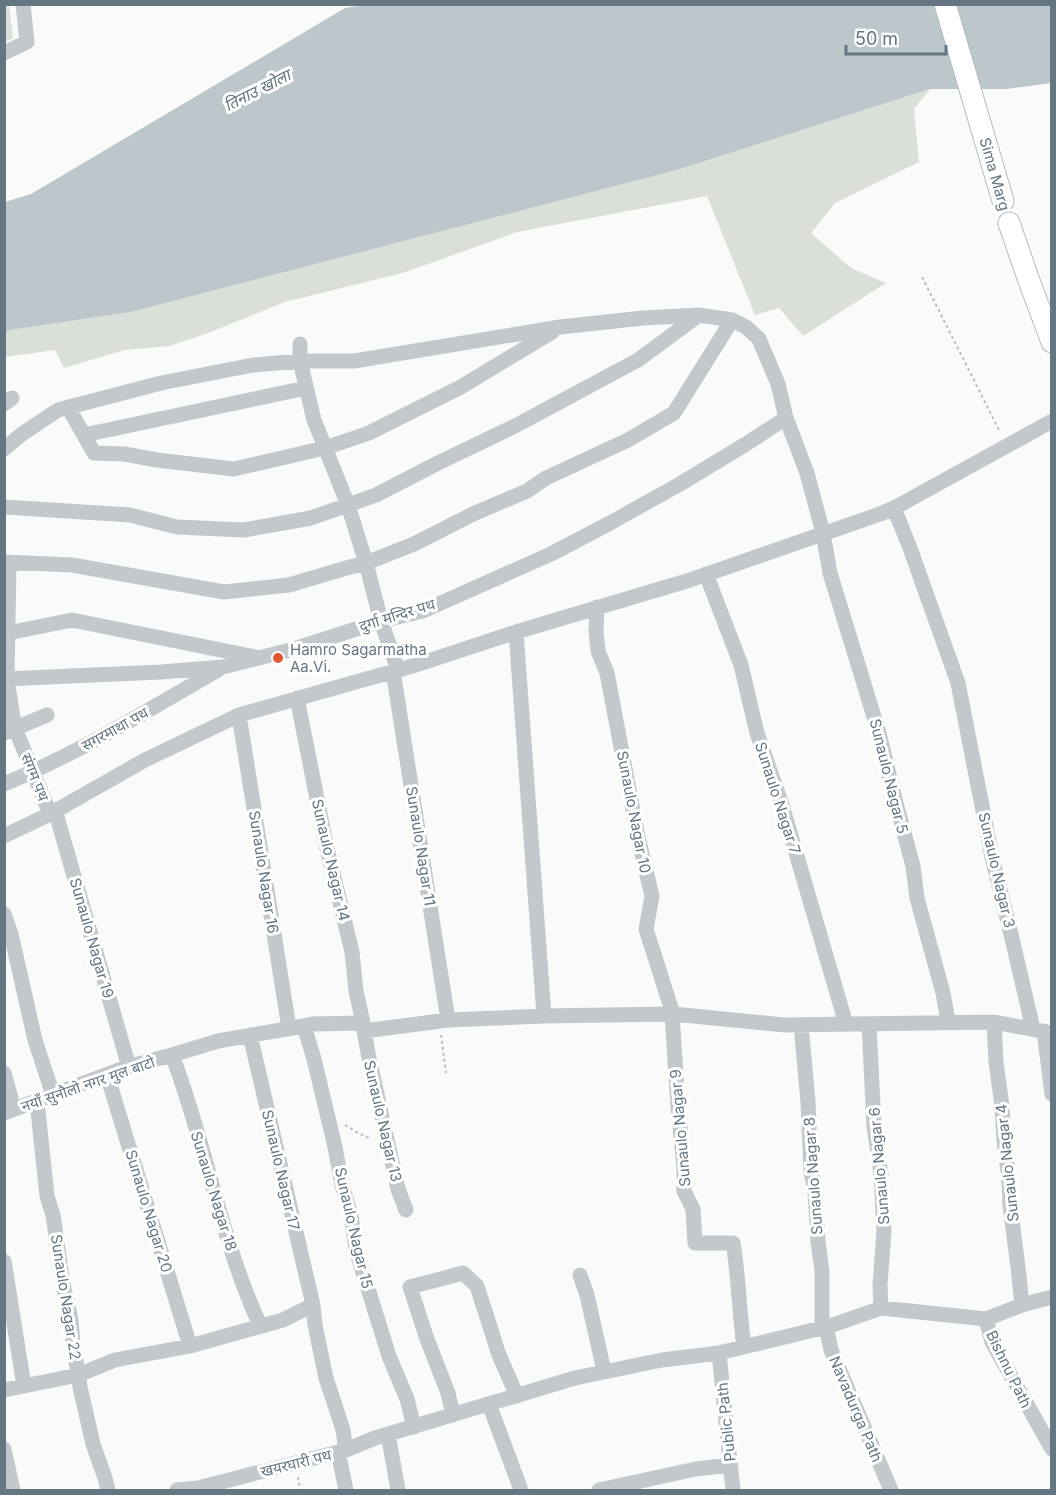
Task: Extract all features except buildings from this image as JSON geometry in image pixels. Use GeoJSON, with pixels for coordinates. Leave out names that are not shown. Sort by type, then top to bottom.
{"type":"FeatureCollection","features":[{"type":"Feature","properties":{"kind":"street"},"geometry":{"type":"LineString","coordinates":[[4,53],[27,42],[23,4]]}},
{"type":"Feature","properties":{"kind":"street","name":"Sima Marg"},"geometry":{"type":"LineString","coordinates":[[945,4],[1009,223],[1052,342]]}},
{"type":"Feature","properties":{"kind":"street"},"geometry":{"type":"LineString","coordinates":[[4,507],[130,515],[177,527],[244,530],[311,518],[376,495],[515,426],[638,360],[699,315]]}},
{"type":"Feature","properties":{"kind":"street"},"geometry":{"type":"LineString","coordinates":[[4,449],[58,410],[161,383],[253,365],[300,361],[354,361],[560,327],[643,318],[699,315],[732,320],[674,413],[628,440],[546,478],[527,491],[473,514],[414,544],[366,563],[289,585],[224,592],[72,565],[7,562]]}},
{"type":"Feature","properties":{"kind":"street","name":"Sunaulo Nagar 5"},"geometry":{"type":"LineString","coordinates":[[732,320],[746,327],[759,339],[778,384],[786,418],[807,473],[823,533],[830,573],[879,733],[913,866],[917,898],[943,993],[948,1022]]}},
{"type":"Feature","properties":{"kind":"street"},"geometry":{"type":"LineString","coordinates":[[68,407],[94,453],[123,454],[234,469],[325,448],[369,433],[459,388],[560,327]]}},
{"type":"Feature","properties":{"kind":"street","name":"Sunaulo Nagar 11"},"geometry":{"type":"LineString","coordinates":[[300,344],[300,361],[314,420],[348,505],[395,670],[444,1020]]}},
{"type":"Feature","properties":{"kind":"street"},"geometry":{"type":"LineString","coordinates":[[84,435],[306,388]]}},
{"type":"Feature","properties":{"kind":"street","name":"दुर्गा मन्दिर पथ"},"geometry":{"type":"LineString","coordinates":[[5,680],[223,667],[294,649],[423,610],[551,554],[680,484],[786,418]]}},
{"type":"Feature","properties":{"kind":"street"},"geometry":{"type":"LineString","coordinates":[[4,836],[145,760],[239,715],[416,665],[706,574],[880,514],[1052,421]]}},
{"type":"Feature","properties":{"kind":"street","name":"Sunaulo Nagar 3"},"geometry":{"type":"LineString","coordinates":[[894,508],[951,663],[964,709],[992,856],[1011,934],[1043,1031],[1052,1094]]}},
{"type":"Feature","properties":{"kind":"street","name":"संगम पथ"},"geometry":{"type":"LineString","coordinates":[[7,562],[8,633],[5,680],[10,731],[52,812]]}},
{"type":"Feature","properties":{"kind":"street","name":"Sunaulo Nagar 7"},"geometry":{"type":"LineString","coordinates":[[706,574],[741,665],[757,733],[782,805],[846,1024]]}},
{"type":"Feature","properties":{"kind":"street","name":"Sunaulo Nagar 10"},"geometry":{"type":"LineString","coordinates":[[597,607],[598,651],[608,673],[638,837],[652,896],[646,929],[673,1014]]}},
{"type":"Feature","properties":{"kind":"street"},"geometry":{"type":"LineString","coordinates":[[8,633],[72,620],[260,658]]}},
{"type":"Feature","properties":{"kind":"street"},"geometry":{"type":"LineString","coordinates":[[516,632],[544,1016]]}},
{"type":"Feature","properties":{"kind":"street","name":"सगरमाथा पथ"},"geometry":{"type":"LineString","coordinates":[[4,784],[85,746],[223,667]]}},
{"type":"Feature","properties":{"kind":"street","name":"Sunaulo Nagar 14"},"geometry":{"type":"LineString","coordinates":[[297,698],[326,844],[352,952],[356,991],[364,1027]]}},
{"type":"Feature","properties":{"kind":"street"},"geometry":{"type":"LineString","coordinates":[[10,731],[47,715]]}},
{"type":"Feature","properties":{"kind":"street","name":"Sunaulo Nagar 16"},"geometry":{"type":"LineString","coordinates":[[239,715],[297,1027]]}},
{"type":"Feature","properties":{"kind":"street","name":"Sunaulo Nagar 19"},"geometry":{"type":"LineString","coordinates":[[52,812],[129,1067]]}},
{"type":"Feature","properties":{"kind":"street"},"geometry":{"type":"LineString","coordinates":[[4,914],[35,1040],[53,1095]]}},
{"type":"Feature","properties":{"kind":"street","name":"नयाँ सुनौलो नगर मुल बाटो"},"geometry":{"type":"LineString","coordinates":[[9,1111],[129,1067],[218,1041],[312,1024],[364,1027],[444,1020],[673,1014],[784,1025],[994,1022],[1043,1031]]}},
{"type":"Feature","properties":{"kind":"street","name":"Sunaulo Nagar 9"},"geometry":{"type":"LineString","coordinates":[[673,1014],[684,1191],[693,1209],[695,1243],[733,1244],[738,1270],[744,1347]]}},
{"type":"Feature","properties":{"kind":"street","name":"Sunaulo Nagar 4"},"geometry":{"type":"LineString","coordinates":[[994,1022],[1010,1205],[1022,1305]]}},
{"type":"Feature","properties":{"kind":"street","name":"Sunaulo Nagar 6"},"geometry":{"type":"LineString","coordinates":[[869,1024],[874,1126],[881,1174],[884,1231],[880,1286],[881,1308]]}},
{"type":"Feature","properties":{"kind":"street","name":"Sunaulo Nagar 8"},"geometry":{"type":"LineString","coordinates":[[801,1025],[808,1102],[810,1171],[815,1192],[822,1272],[824,1327]]}},
{"type":"Feature","properties":{"kind":"street","name":"Sunaulo Nagar 15"},"geometry":{"type":"LineString","coordinates":[[297,1027],[314,1059],[342,1185],[351,1215],[356,1250],[389,1356],[407,1399],[414,1427]]}},
{"type":"Feature","properties":{"kind":"street","name":"Sunaulo Nagar 13"},"geometry":{"type":"LineString","coordinates":[[364,1027],[398,1190],[406,1210]]}},
{"type":"Feature","properties":{"kind":"street","name":"Sunaulo Nagar 17"},"geometry":{"type":"LineString","coordinates":[[250,1035],[313,1305],[326,1378],[343,1430],[342,1451],[346,1491]]}},
{"type":"Feature","properties":{"kind":"street","name":"Sunaulo Nagar 18"},"geometry":{"type":"LineString","coordinates":[[172,1055],[183,1082],[223,1224],[244,1287],[260,1325]]}},
{"type":"Feature","properties":{"kind":"street"},"geometry":{"type":"LineString","coordinates":[[4,1073],[9,1111]]}},
{"type":"Feature","properties":{"kind":"street","name":"Sunaulo Nagar 20"},"geometry":{"type":"LineString","coordinates":[[107,1075],[190,1346]]}},
{"type":"Feature","properties":{"kind":"street","name":"Sunaulo Nagar 22"},"geometry":{"type":"LineString","coordinates":[[37,1101],[47,1196],[57,1237],[78,1375],[93,1444],[108,1491]]}},
{"type":"Feature","properties":{"kind":"street"},"geometry":{"type":"LineString","coordinates":[[4,1261],[24,1386]]}},
{"type":"Feature","properties":{"kind":"street"},"geometry":{"type":"LineString","coordinates":[[453,1415],[448,1393],[410,1287],[464,1273],[477,1286],[500,1355],[517,1396]]}},
{"type":"Feature","properties":{"kind":"street"},"geometry":{"type":"LineString","coordinates":[[580,1275],[587,1295],[604,1371]]}},
{"type":"Feature","properties":{"kind":"street"},"geometry":{"type":"LineString","coordinates":[[881,1308],[986,1319],[1022,1305],[1052,1297]]}},
{"type":"Feature","properties":{"kind":"street"},"geometry":{"type":"LineString","coordinates":[[4,1390],[78,1375],[115,1360],[190,1346],[283,1320],[313,1305]]}},
{"type":"Feature","properties":{"kind":"street","name":"खयरघारी पथ"},"geometry":{"type":"LineString","coordinates":[[177,1491],[198,1489],[342,1451],[388,1434],[575,1378],[662,1360],[720,1353],[824,1327],[881,1308]]}},
{"type":"Feature","properties":{"kind":"street","name":"Bishnu Path"},"geometry":{"type":"LineString","coordinates":[[986,1319],[992,1342],[1052,1449]]}},
{"type":"Feature","properties":{"kind":"street","name":"Navadurga Path"},"geometry":{"type":"LineString","coordinates":[[824,1327],[831,1350],[891,1491]]}},
{"type":"Feature","properties":{"kind":"street","name":"Public Path"},"geometry":{"type":"LineString","coordinates":[[720,1353],[733,1491]]}},
{"type":"Feature","properties":{"kind":"street"},"geometry":{"type":"LineString","coordinates":[[489,1404],[521,1491]]}},
{"type":"Feature","properties":{"kind":"street"},"geometry":{"type":"LineString","coordinates":[[388,1434],[398,1491]]}},
{"type":"Feature","properties":{"kind":"street"},"geometry":{"type":"LineString","coordinates":[[4,1449],[12,1491]]}},
{"type":"Feature","properties":{"kind":"street"},"geometry":{"type":"LineString","coordinates":[[599,1491],[696,1468],[730,1465]]}},
{"type":"Feature","properties":{"kind":"path"},"geometry":{"type":"LineString","coordinates":[[922,277],[1006,446]]}},
{"type":"Feature","properties":{"kind":"path"},"geometry":{"type":"LineString","coordinates":[[444,1020],[446,1073]]}},
{"type":"Feature","properties":{"kind":"path"},"geometry":{"type":"LineString","coordinates":[[328,1120],[342,1123],[384,1144],[391,1155]]}},
{"type":"Feature","properties":{"kind":"shaded area"},"geometry":{"type":"Polygon","coordinates":[[[4,5],[9,5],[13,38],[5,42],[4,5]]]}},
{"type":"Feature","properties":{"kind":"shaded area"},"geometry":{"type":"Polygon","coordinates":[[[930,89],[914,109],[919,162],[835,203],[811,233],[851,268],[886,283],[803,336],[779,308],[755,315],[707,196],[517,232],[406,272],[285,302],[169,346],[125,350],[64,368],[55,350],[5,357],[4,333],[10,330],[131,312],[677,170],[930,89]]]}},
{"type":"Feature","properties":{"kind":"water","name":"तिनाउ खोला"},"geometry":{"type":"Polygon","coordinates":[[[372,4],[1051,5],[1051,83],[1006,89],[930,89],[677,170],[131,312],[10,330],[5,333],[5,202],[31,194],[345,8],[372,4]]]}},
{"type":"Feature","properties":{"kind":"place","name":"Hamro Sagarmatha Aa.Vi."},"geometry":{"type":"Point","coordinates":[278,658]}}]}
